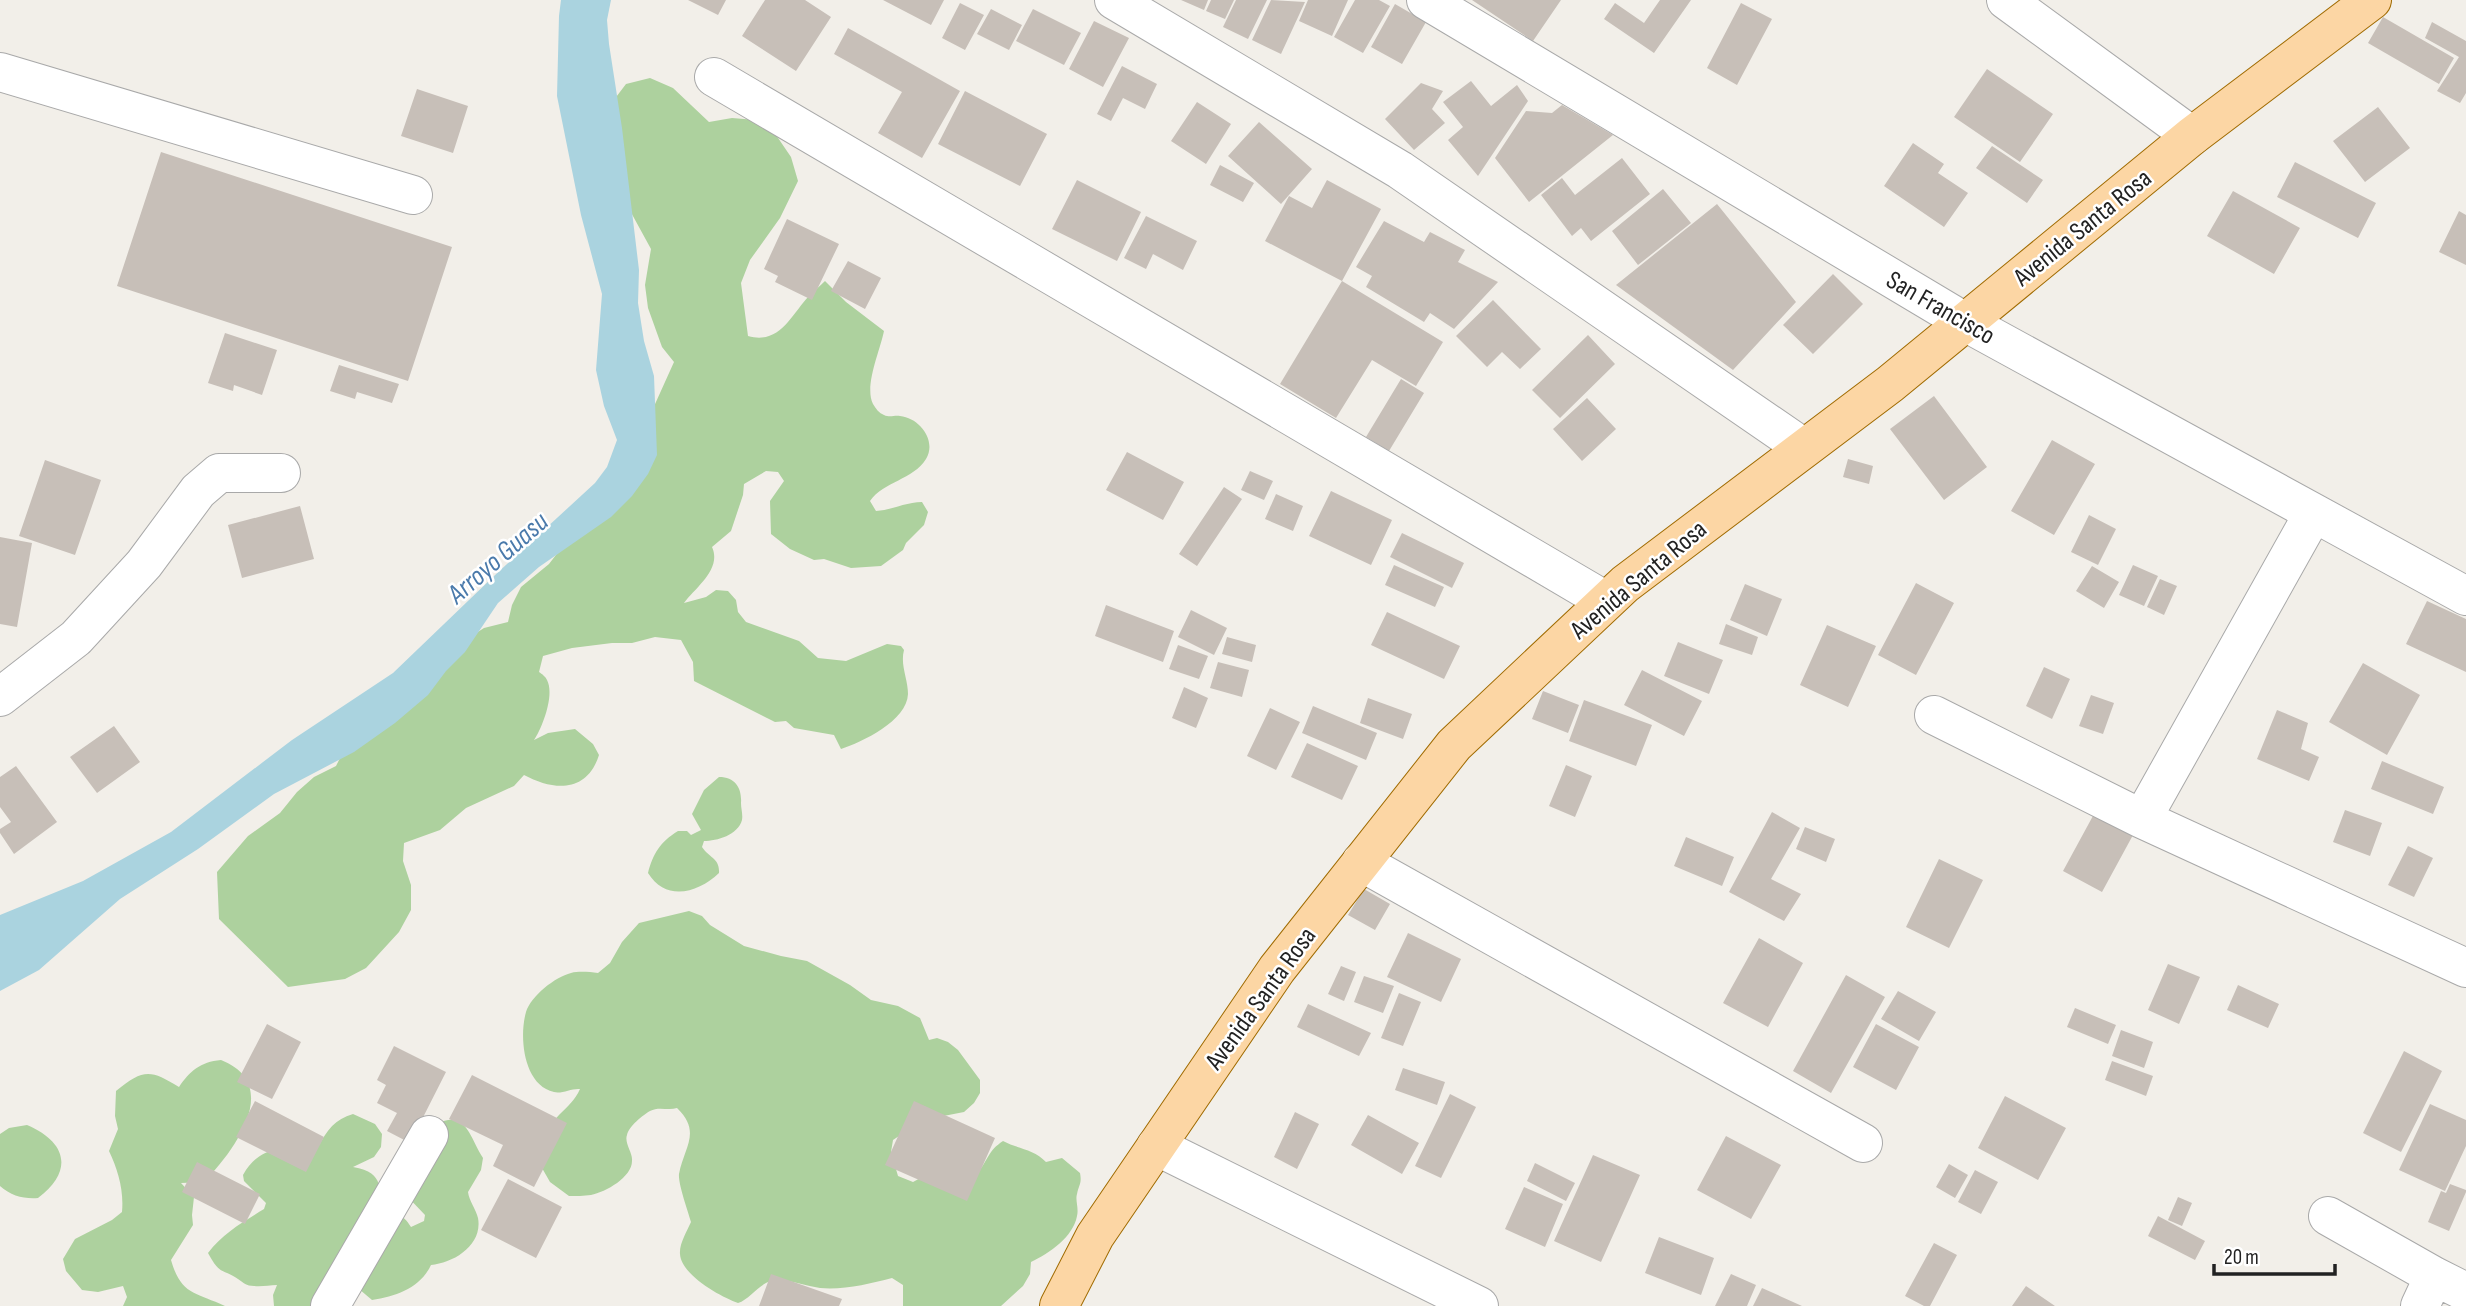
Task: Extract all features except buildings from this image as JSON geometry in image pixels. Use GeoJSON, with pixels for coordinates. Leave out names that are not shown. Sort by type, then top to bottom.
{"type":"FeatureCollection","features":[{"type":"Feature","properties":{"kind":"main road","name":"Avenida Santa Rosa"},"geometry":{"type":"LineString","coordinates":[[1059,1306],[1094,1236],[1277,969],[1454,745],[1625,584],[1889,384],[2192,136],[2372,0]]}},
{"type":"Feature","properties":{"kind":"street"},"geometry":{"type":"LineString","coordinates":[[1114,0],[1400,170],[1804,449]]}},
{"type":"Feature","properties":{"kind":"street","name":"San Francisco"},"geometry":{"type":"LineString","coordinates":[[1426,0],[1965,322],[2466,596]]}},
{"type":"Feature","properties":{"kind":"street"},"geometry":{"type":"LineString","coordinates":[[2006,0],[2192,136]]}},
{"type":"Feature","properties":{"kind":"street"},"geometry":{"type":"LineString","coordinates":[[0,72],[413,195]]}},
{"type":"Feature","properties":{"kind":"street"},"geometry":{"type":"LineString","coordinates":[[714,77],[1606,601]]}},
{"type":"Feature","properties":{"kind":"street"},"geometry":{"type":"LineString","coordinates":[[0,697],[76,638],[144,564],[198,491],[219,473],[281,473]]}},
{"type":"Feature","properties":{"kind":"street"},"geometry":{"type":"LineString","coordinates":[[2142,819],[2313,514]]}},
{"type":"Feature","properties":{"kind":"street"},"geometry":{"type":"LineString","coordinates":[[1934,715],[2142,819],[2466,968]]}},
{"type":"Feature","properties":{"kind":"street"},"geometry":{"type":"LineString","coordinates":[[1362,862],[1863,1143]]}},
{"type":"Feature","properties":{"kind":"street"},"geometry":{"type":"LineString","coordinates":[[330,1306],[429,1135]]}},
{"type":"Feature","properties":{"kind":"street"},"geometry":{"type":"LineString","coordinates":[[1156,1146],[1479,1306]]}},
{"type":"Feature","properties":{"kind":"street"},"geometry":{"type":"LineString","coordinates":[[2328,1216],[2440,1291]]}},
{"type":"Feature","properties":{"kind":"green space"},"geometry":{"type":"Polygon","coordinates":[[[650,78],[673,88],[709,122],[732,118],[756,120],[776,135],[791,157],[798,181],[780,218],[750,260],[741,283],[748,336],[759,338],[777,332],[825,281],[846,302],[884,331],[871,378],[874,406],[886,416],[900,416],[914,421],[925,432],[929,445],[926,459],[914,472],[883,489],[870,501],[876,511],[922,502],[928,512],[924,525],[906,543],[903,550],[881,566],[851,568],[824,559],[814,560],[790,549],[771,534],[770,501],[784,481],[778,472],[766,471],[744,484],[731,531],[712,547],[714,563],[711,570],[684,603],[706,597],[716,590],[728,591],[736,600],[738,612],[746,622],[799,641],[818,658],[846,661],[887,644],[901,646],[904,650],[903,661],[908,688],[906,704],[882,729],[841,749],[834,735],[794,728],[786,721],[775,722],[694,681],[693,662],[681,640],[655,637],[632,643],[572,648],[543,656],[539,672],[549,686],[549,702],[541,728],[534,740],[548,733],[575,729],[593,744],[599,755],[594,767],[578,782],[568,785],[547,784],[524,775],[514,786],[466,808],[440,830],[404,843],[403,861],[411,885],[411,910],[399,932],[366,968],[345,979],[288,987],[219,919],[217,872],[248,836],[280,813],[314,777],[336,766],[344,750],[470,637],[484,628],[508,622],[512,605],[521,587],[549,564],[559,551],[651,413],[674,362],[662,347],[648,308],[645,285],[651,249],[628,207],[604,113],[626,84],[650,78]]]}},
{"type":"Feature","properties":{"kind":"green space"},"geometry":{"type":"Polygon","coordinates":[[[719,777],[730,779],[737,785],[742,820],[732,833],[704,841],[702,847],[716,861],[719,873],[702,886],[692,889],[673,891],[664,888],[648,873],[652,860],[662,844],[678,831],[687,831],[691,835],[701,830],[692,814],[704,790],[719,777]]]}},
{"type":"Feature","properties":{"kind":"green space"},"geometry":{"type":"Polygon","coordinates":[[[689,911],[702,916],[710,925],[744,946],[807,961],[871,1000],[898,1006],[920,1018],[929,1040],[937,1038],[958,1050],[980,1080],[980,1093],[964,1112],[923,1120],[893,1140],[891,1152],[898,1176],[913,1182],[926,1175],[979,1171],[991,1151],[1003,1141],[1031,1152],[1046,1162],[1062,1158],[1080,1173],[1077,1213],[1071,1231],[1053,1249],[1031,1262],[1030,1274],[1023,1286],[1001,1306],[903,1306],[903,1285],[892,1278],[838,1288],[771,1281],[738,1303],[712,1290],[687,1270],[680,1254],[691,1222],[679,1178],[690,1132],[689,1125],[677,1108],[653,1110],[633,1125],[626,1138],[632,1158],[631,1167],[623,1178],[611,1187],[591,1195],[569,1196],[550,1182],[538,1161],[543,1142],[551,1125],[574,1100],[580,1089],[554,1092],[544,1088],[536,1080],[530,1070],[524,1046],[524,1022],[529,1006],[544,988],[565,975],[577,972],[598,973],[610,963],[622,942],[639,923],[689,911]]]}},
{"type":"Feature","properties":{"kind":"green space"},"geometry":{"type":"Polygon","coordinates":[[[221,1060],[240,1071],[249,1085],[251,1102],[247,1119],[228,1154],[204,1182],[181,1183],[194,1197],[193,1225],[171,1260],[179,1280],[190,1291],[225,1306],[123,1306],[127,1297],[123,1286],[98,1292],[82,1290],[66,1271],[63,1259],[75,1239],[122,1212],[120,1180],[109,1151],[118,1129],[115,1116],[116,1091],[140,1075],[147,1074],[161,1077],[179,1087],[196,1068],[221,1060]]]}},
{"type":"Feature","properties":{"kind":"green space"},"geometry":{"type":"Polygon","coordinates":[[[353,1114],[375,1124],[382,1134],[381,1147],[374,1157],[353,1167],[376,1178],[386,1203],[411,1227],[424,1221],[425,1215],[405,1194],[437,1124],[447,1120],[461,1123],[483,1158],[481,1170],[468,1192],[478,1218],[476,1236],[465,1251],[449,1261],[431,1265],[421,1280],[399,1293],[372,1300],[359,1289],[324,1306],[274,1306],[273,1295],[277,1285],[247,1285],[218,1268],[208,1253],[241,1223],[264,1209],[266,1203],[244,1181],[243,1175],[250,1165],[276,1149],[318,1147],[332,1126],[353,1114]]]}},
{"type":"Feature","properties":{"kind":"green space"},"geometry":{"type":"Polygon","coordinates":[[[27,1125],[51,1140],[58,1148],[61,1158],[57,1178],[38,1198],[18,1196],[0,1186],[0,1134],[9,1128],[27,1125]]]}},
{"type":"Feature","properties":{"kind":"water"},"geometry":{"type":"Polygon","coordinates":[[[561,0],[611,0],[607,20],[609,44],[639,270],[638,303],[644,341],[654,376],[657,455],[648,474],[632,496],[611,517],[539,567],[498,603],[465,652],[428,695],[395,723],[354,752],[274,794],[198,849],[120,899],[39,970],[0,991],[0,915],[83,881],[171,832],[292,740],[393,673],[595,483],[607,467],[617,440],[604,406],[596,370],[602,294],[581,215],[557,96],[561,0]]]}},
{"type":"Feature","properties":{"kind":"water label","name":"Arroyo Guasu"},"geometry":{"type":"Point","coordinates":[497,557]}}]}
